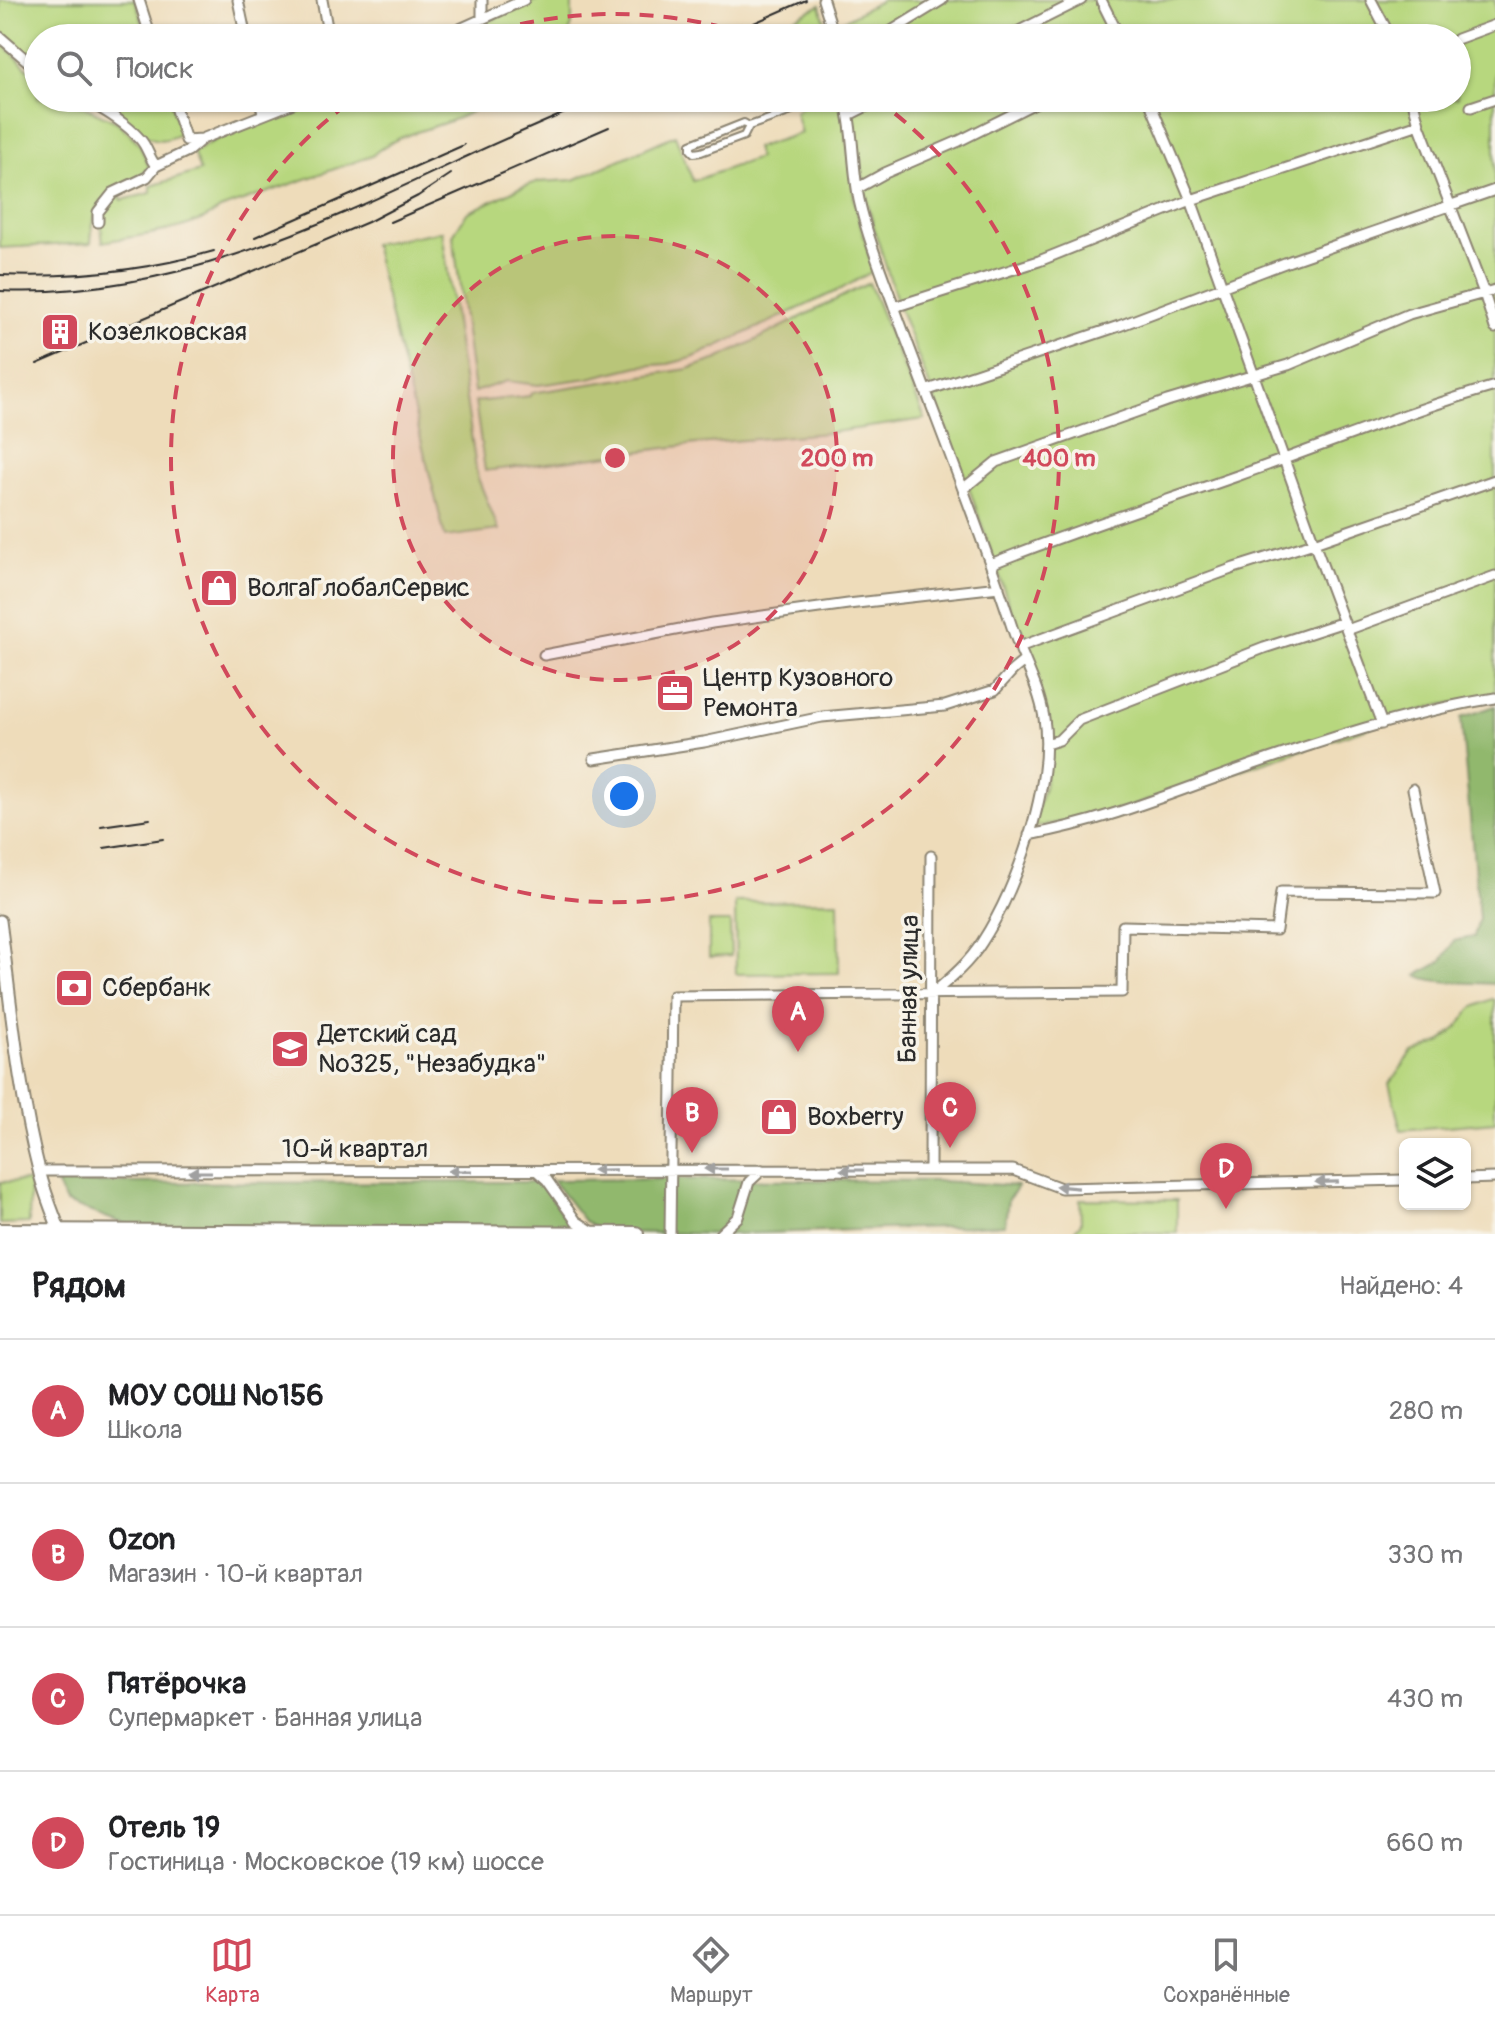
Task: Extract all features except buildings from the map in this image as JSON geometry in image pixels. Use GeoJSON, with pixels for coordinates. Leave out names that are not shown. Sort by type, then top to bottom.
{"type":"FeatureCollection","features":[{"type":"Feature","properties":{"kind":"main road"},"geometry":{"type":"LineString","coordinates":[[0,1231],[636,1234]]}},
{"type":"Feature","properties":{"kind":"street"},"geometry":{"type":"LineString","coordinates":[[139,0],[147,24]]}},
{"type":"Feature","properties":{"kind":"street"},"geometry":{"type":"LineString","coordinates":[[238,0],[243,24]]}},
{"type":"Feature","properties":{"kind":"street"},"geometry":{"type":"LineString","coordinates":[[322,0],[326,24]]}},
{"type":"Feature","properties":{"kind":"street"},"geometry":{"type":"LineString","coordinates":[[482,0],[482,18]]}},
{"type":"Feature","properties":{"kind":"street"},"geometry":{"type":"LineString","coordinates":[[469,24],[524,0]]}},
{"type":"Feature","properties":{"kind":"street"},"geometry":{"type":"LineString","coordinates":[[823,0],[831,24]]}},
{"type":"Feature","properties":{"kind":"street"},"geometry":{"type":"LineString","coordinates":[[903,24],[942,0]]}},
{"type":"Feature","properties":{"kind":"street"},"geometry":{"type":"LineString","coordinates":[[1033,24],[1081,0]]}},
{"type":"Feature","properties":{"kind":"street"},"geometry":{"type":"LineString","coordinates":[[1101,0],[1113,24]]}},
{"type":"Feature","properties":{"kind":"street"},"geometry":{"type":"LineString","coordinates":[[1371,0],[1384,24]]}},
{"type":"Feature","properties":{"kind":"street"},"geometry":{"type":"LineString","coordinates":[[1471,34],[1495,25]]}},
{"type":"Feature","properties":{"kind":"street"},"geometry":{"type":"LineString","coordinates":[[0,37],[24,58]]}},
{"type":"Feature","properties":{"kind":"street"},"geometry":{"type":"LineString","coordinates":[[1471,107],[1495,99]]}},
{"type":"Feature","properties":{"kind":"street"},"geometry":{"type":"LineString","coordinates":[[106,112],[143,141],[146,155],[156,166]]}},
{"type":"Feature","properties":{"kind":"street"},"geometry":{"type":"LineString","coordinates":[[177,112],[186,140],[202,139]]}},
{"type":"Feature","properties":{"kind":"street"},"geometry":{"type":"LineString","coordinates":[[98,222],[98,212],[113,193],[147,177],[156,166],[188,151],[202,139],[268,112]]}},
{"type":"Feature","properties":{"kind":"street"},"geometry":{"type":"LineString","coordinates":[[749,126],[744,123],[698,140],[691,144],[691,150],[701,152],[744,136],[749,126],[789,112]]}},
{"type":"Feature","properties":{"kind":"street"},"geometry":{"type":"LineString","coordinates":[[848,112],[859,198],[894,307],[991,564],[1024,661],[1035,681],[1044,717],[1046,744],[1041,786],[1029,835],[1005,903],[981,945],[959,972],[932,994]]}},
{"type":"Feature","properties":{"kind":"street"},"geometry":{"type":"LineString","coordinates":[[849,115],[855,112]]}},
{"type":"Feature","properties":{"kind":"street"},"geometry":{"type":"LineString","coordinates":[[858,188],[1016,112]]}},
{"type":"Feature","properties":{"kind":"street"},"geometry":{"type":"LineString","coordinates":[[1154,112],[1191,200],[1382,724]]}},
{"type":"Feature","properties":{"kind":"street"},"geometry":{"type":"LineString","coordinates":[[1416,112],[1495,328]]}},
{"type":"Feature","properties":{"kind":"street"},"geometry":{"type":"LineString","coordinates":[[894,307],[1039,261],[1191,200],[1419,124]]}},
{"type":"Feature","properties":{"kind":"street"},"geometry":{"type":"LineString","coordinates":[[925,391],[1119,326],[1495,190]]}},
{"type":"Feature","properties":{"kind":"street"},"geometry":{"type":"LineString","coordinates":[[963,489],[996,462],[1167,401],[1288,365],[1409,314],[1495,290]]}},
{"type":"Feature","properties":{"kind":"street"},"geometry":{"type":"LineString","coordinates":[[991,564],[1439,402],[1495,386]]}},
{"type":"Feature","properties":{"kind":"street"},"geometry":{"type":"LineString","coordinates":[[1019,647],[1234,568],[1495,480]]}},
{"type":"Feature","properties":{"kind":"street"},"geometry":{"type":"LineString","coordinates":[[1046,744],[1059,740],[1079,720],[1264,648],[1345,626],[1495,576]]}},
{"type":"Feature","properties":{"kind":"street"},"geometry":{"type":"LineString","coordinates":[[544,655],[712,623],[999,587]]}},
{"type":"Feature","properties":{"kind":"street"},"geometry":{"type":"LineString","coordinates":[[594,759],[704,742],[822,717],[945,706],[995,690],[1024,661]]}},
{"type":"Feature","properties":{"kind":"street"},"geometry":{"type":"LineString","coordinates":[[1029,835],[1071,828],[1273,757],[1382,724],[1450,705],[1495,698]]}},
{"type":"Feature","properties":{"kind":"street"},"geometry":{"type":"LineString","coordinates":[[670,1234],[673,996],[1122,992],[1123,926],[1276,930],[1281,892],[1435,893],[1413,789]]}},
{"type":"Feature","properties":{"kind":"street","name":"Банная улица"},"geometry":{"type":"LineString","coordinates":[[930,1170],[931,856]]}},
{"type":"Feature","properties":{"kind":"street"},"geometry":{"type":"LineString","coordinates":[[0,921],[14,1032],[39,1171],[60,1233]]}},
{"type":"Feature","properties":{"kind":"street"},"geometry":{"type":"LineString","coordinates":[[720,1234],[738,1217],[749,1182],[762,1170]]}},
{"type":"Feature","properties":{"kind":"street","name":"10-й квартал"},"geometry":{"type":"LineString","coordinates":[[39,1171],[1013,1170],[1061,1188],[1399,1180]]}},
{"type":"Feature","properties":{"kind":"street"},"geometry":{"type":"LineString","coordinates":[[538,1172],[576,1221],[593,1232]]}},
{"type":"Feature","properties":{"kind":"street"},"geometry":{"type":"LineString","coordinates":[[1471,1179],[1495,1178]]}},
{"type":"Feature","properties":{"kind":"green space"},"geometry":{"type":"Polygon","coordinates":[[[0,0],[135,0],[143,24],[24,24],[24,57],[17,43],[0,31],[0,0]]]}},
{"type":"Feature","properties":{"kind":"green space"},"geometry":{"type":"Polygon","coordinates":[[[537,0],[572,0],[572,24],[482,24],[537,0]]]}},
{"type":"Feature","properties":{"kind":"green space"},"geometry":{"type":"Polygon","coordinates":[[[882,0],[1495,0],[1495,696],[1434,706],[1123,809],[1032,828],[1044,787],[1051,743],[1041,698],[969,488],[899,307],[867,201],[852,112],[1471,112],[1471,24],[839,23],[882,0]]]}},
{"type":"Feature","properties":{"kind":"green space"},"geometry":{"type":"Polygon","coordinates":[[[820,5],[826,24],[783,24],[820,5]]]}},
{"type":"Feature","properties":{"kind":"green space"},"geometry":{"type":"Polygon","coordinates":[[[0,41],[24,65],[24,112],[95,112],[117,122],[139,143],[149,166],[141,176],[111,193],[99,205],[93,221],[91,243],[0,248],[0,41]]]}},
{"type":"Feature","properties":{"kind":"green space"},"geometry":{"type":"Polygon","coordinates":[[[116,112],[174,112],[181,133],[162,140],[140,131],[116,112]]]}},
{"type":"Feature","properties":{"kind":"green space"},"geometry":{"type":"Polygon","coordinates":[[[281,112],[469,112],[399,139],[372,156],[220,209],[195,222],[103,242],[102,214],[119,193],[122,200],[151,193],[151,186],[200,171],[193,152],[281,112]]]}},
{"type":"Feature","properties":{"kind":"green space"},"geometry":{"type":"Polygon","coordinates":[[[795,112],[843,112],[855,203],[873,271],[692,358],[538,385],[507,381],[474,392],[453,235],[467,213],[536,182],[574,180],[675,135],[693,181],[758,158],[755,148],[801,133],[795,112]]]}},
{"type":"Feature","properties":{"kind":"green space"},"geometry":{"type":"Polygon","coordinates":[[[442,231],[477,476],[499,530],[445,537],[373,244],[442,231]]]}},
{"type":"Feature","properties":{"kind":"green space"},"geometry":{"type":"Polygon","coordinates":[[[869,283],[925,419],[827,433],[697,444],[485,471],[475,402],[530,396],[531,393],[688,369],[718,359],[869,283]]]}},
{"type":"Feature","properties":{"kind":"green space"},"geometry":{"type":"Polygon","coordinates":[[[1495,706],[1495,984],[1424,978],[1417,975],[1442,961],[1454,941],[1474,937],[1479,918],[1461,718],[1495,706]]]}},
{"type":"Feature","properties":{"kind":"green space"},"geometry":{"type":"Polygon","coordinates":[[[838,901],[839,973],[736,974],[735,902],[838,901]]]}},
{"type":"Feature","properties":{"kind":"green space"},"geometry":{"type":"Polygon","coordinates":[[[709,922],[730,922],[731,956],[709,957],[709,922]]]}},
{"type":"Feature","properties":{"kind":"green space"},"geometry":{"type":"Polygon","coordinates":[[[1495,1000],[1495,1122],[1401,1130],[1389,1084],[1413,1052],[1442,1041],[1472,1008],[1495,1000]]]}},
{"type":"Feature","properties":{"kind":"green space"},"geometry":{"type":"Polygon","coordinates":[[[552,1180],[941,1181],[1017,1186],[1008,1199],[1005,1225],[730,1234],[601,1232],[585,1222],[552,1180]]]}},
{"type":"Feature","properties":{"kind":"green space"},"geometry":{"type":"Polygon","coordinates":[[[30,1181],[29,1223],[0,1224],[0,1182],[30,1181]]]}},
{"type":"Feature","properties":{"kind":"green space"},"geometry":{"type":"Polygon","coordinates":[[[541,1182],[579,1233],[147,1232],[66,1203],[56,1183],[541,1182]]]}},
{"type":"Feature","properties":{"kind":"green space"},"geometry":{"type":"Polygon","coordinates":[[[1080,1199],[1177,1200],[1177,1233],[1073,1232],[1081,1223],[1080,1199]]]}},
{"type":"Feature","properties":{"kind":"railway"},"geometry":{"type":"LineString","coordinates":[[752,24],[806,0]]}},
{"type":"Feature","properties":{"kind":"railway"},"geometry":{"type":"LineString","coordinates":[[0,291],[63,290],[124,283],[184,270],[243,252],[358,207],[567,112]]}},
{"type":"Feature","properties":{"kind":"railway"},"geometry":{"type":"LineString","coordinates":[[390,222],[609,127]]}},
{"type":"Feature","properties":{"kind":"railway"},"geometry":{"type":"LineString","coordinates":[[255,237],[464,145]]}},
{"type":"Feature","properties":{"kind":"railway"},"geometry":{"type":"LineString","coordinates":[[37,364],[368,222],[418,196],[451,174]]}},
{"type":"Feature","properties":{"kind":"railway"},"geometry":{"type":"LineString","coordinates":[[0,275],[108,272],[162,264],[214,251]]}},
{"type":"Feature","properties":{"kind":"railway"},"geometry":{"type":"LineString","coordinates":[[101,826],[150,819]]}},
{"type":"Feature","properties":{"kind":"railway"},"geometry":{"type":"LineString","coordinates":[[104,848],[163,839]]}},
{"type":"Feature","properties":{"kind":"place","name":"Козелковская"},"geometry":{"type":"Point","coordinates":[60,332]}},
{"type":"Feature","properties":{"kind":"place","name":"ВолгаГлобалСервис"},"geometry":{"type":"Point","coordinates":[219,588]}},
{"type":"Feature","properties":{"kind":"place","name":"Центр Кузовного Ремонта"},"geometry":{"type":"Point","coordinates":[675,693]}},
{"type":"Feature","properties":{"kind":"place","name":"Сбербанк"},"geometry":{"type":"Point","coordinates":[74,988]}},
{"type":"Feature","properties":{"kind":"place","name":"Детский сад №325, \"Незабудка\""},"geometry":{"type":"Point","coordinates":[290,1049]}},
{"type":"Feature","properties":{"kind":"place","name":"МОУ СОШ №156"},"geometry":{"type":"Point","coordinates":[798,1052]}},
{"type":"Feature","properties":{"kind":"place","name":"Boxberry"},"geometry":{"type":"Point","coordinates":[779,1117]}},
{"type":"Feature","properties":{"kind":"place","name":"Пятёрочка"},"geometry":{"type":"Point","coordinates":[950,1148]}},
{"type":"Feature","properties":{"kind":"place","name":"Ozon"},"geometry":{"type":"Point","coordinates":[692,1153]}},
{"type":"Feature","properties":{"kind":"place","name":"Отель 19"},"geometry":{"type":"Point","coordinates":[1226,1209]}}]}
